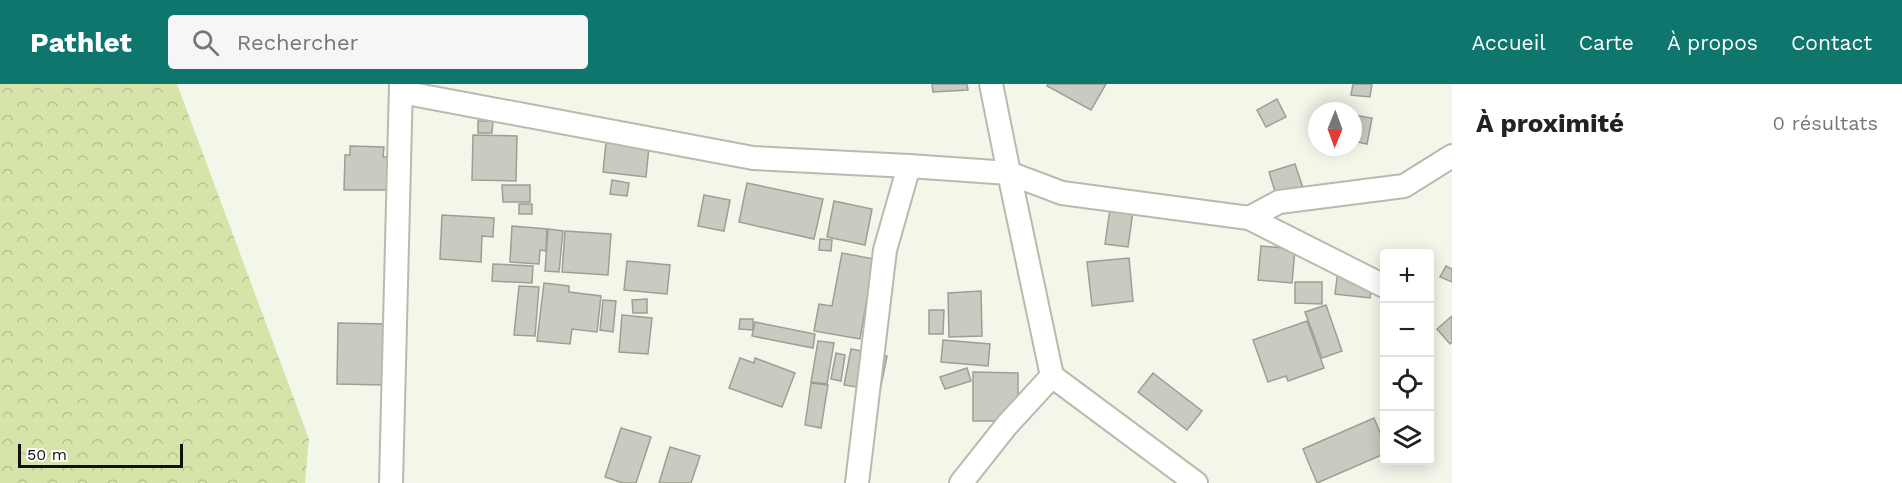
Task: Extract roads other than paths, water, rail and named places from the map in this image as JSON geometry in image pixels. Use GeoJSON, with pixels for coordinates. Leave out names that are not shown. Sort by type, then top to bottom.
{"type":"FeatureCollection","features":[{"type":"Feature","properties":{"kind":"street"},"geometry":{"type":"LineString","coordinates":[[991,84],[1052,376],[1196,483]]}},
{"type":"Feature","properties":{"kind":"street"},"geometry":{"type":"LineString","coordinates":[[391,483],[401,88],[753,158],[1009,173],[1062,193],[1249,218],[1380,284]]}},
{"type":"Feature","properties":{"kind":"street"},"geometry":{"type":"LineString","coordinates":[[1249,218],[1279,202],[1404,186],[1452,156]]}},
{"type":"Feature","properties":{"kind":"street"},"geometry":{"type":"LineString","coordinates":[[857,483],[885,250],[909,166]]}},
{"type":"Feature","properties":{"kind":"street"},"geometry":{"type":"LineString","coordinates":[[961,483],[1007,425],[1052,376]]}}]}
